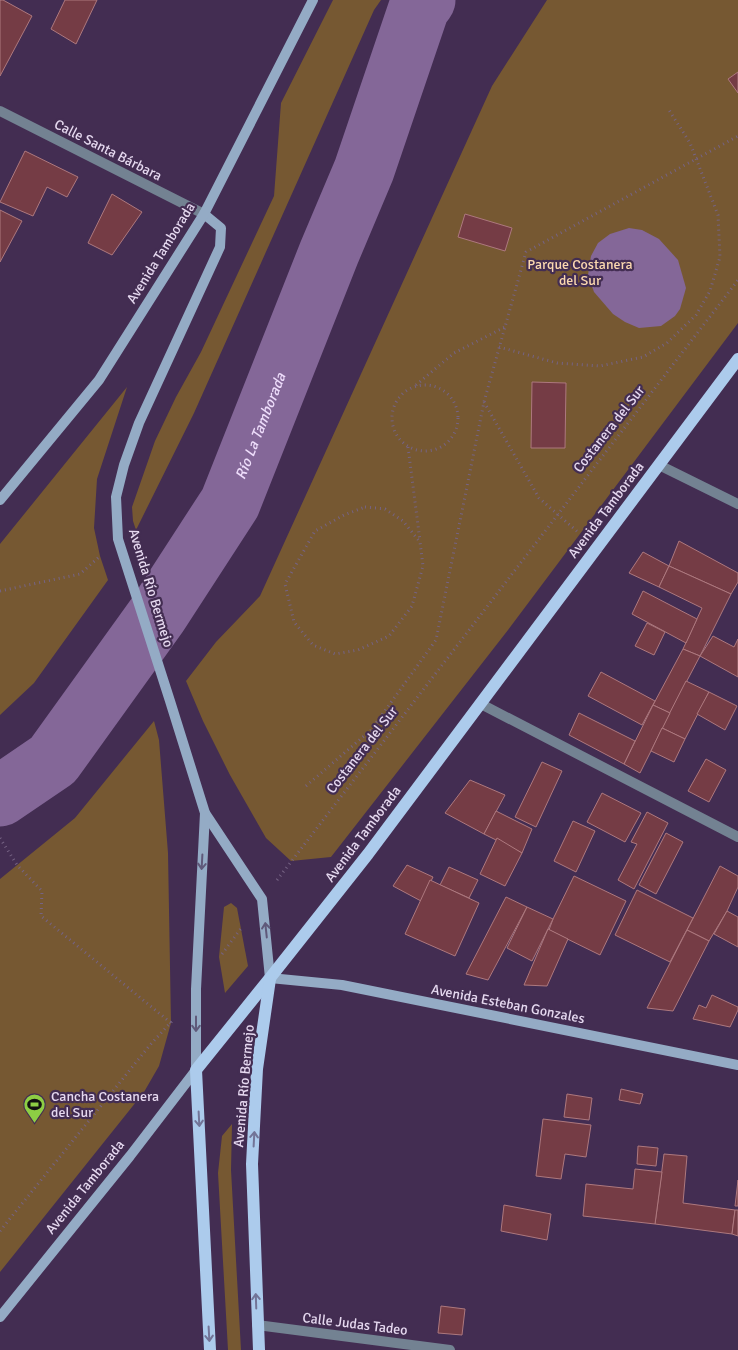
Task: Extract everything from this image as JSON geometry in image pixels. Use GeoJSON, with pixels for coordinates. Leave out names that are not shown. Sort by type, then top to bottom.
{"type":"FeatureCollection","features":[{"type":"Feature","properties":{"kind":"main road","name":"Avenida Tamborada"},"geometry":{"type":"LineString","coordinates":[[0,500],[99,380],[204,214],[313,0]]}},
{"type":"Feature","properties":{"kind":"main road","name":"Avenida Río Bermejo"},"geometry":{"type":"LineString","coordinates":[[204,214],[221,228],[220,247],[139,423],[124,465],[116,497],[118,539],[205,813],[262,899],[270,978],[257,1069],[252,1164],[258,1350]]}},
{"type":"Feature","properties":{"kind":"main road","name":"Avenida Tamborada"},"geometry":{"type":"LineString","coordinates":[[0,1317],[130,1156],[368,854],[738,359]]}},
{"type":"Feature","properties":{"kind":"main road","name":"Avenida Río Bermejo"},"geometry":{"type":"LineString","coordinates":[[205,813],[196,989],[196,1070],[210,1350]]}},
{"type":"Feature","properties":{"kind":"main road","name":"Avenida Esteban Gonzales"},"geometry":{"type":"LineString","coordinates":[[270,978],[342,985],[738,1065]]}},
{"type":"Feature","properties":{"kind":"street","name":"Calle Santa Bárbara"},"geometry":{"type":"LineString","coordinates":[[0,111],[204,214]]}},
{"type":"Feature","properties":{"kind":"street"},"geometry":{"type":"LineString","coordinates":[[659,465],[738,504]]}},
{"type":"Feature","properties":{"kind":"street"},"geometry":{"type":"LineString","coordinates":[[481,704],[738,837]]}},
{"type":"Feature","properties":{"kind":"street","name":"Calle Judas Tadeo"},"geometry":{"type":"LineString","coordinates":[[257,1326],[450,1350]]}},
{"type":"Feature","properties":{"kind":"path"},"geometry":{"type":"LineString","coordinates":[[500,347],[557,363],[600,366],[643,357],[667,342],[696,315],[710,291],[720,258],[718,215],[690,142],[668,110]]}},
{"type":"Feature","properties":{"kind":"path"},"geometry":{"type":"LineString","coordinates":[[306,786],[371,730],[436,640],[484,402],[526,252],[738,136]]}},
{"type":"Feature","properties":{"kind":"path","name":"Costanera del Sur"},"geometry":{"type":"LineString","coordinates":[[0,1231],[150,1045],[170,1023],[262,899],[738,280]]}},
{"type":"Feature","properties":{"kind":"path"},"geometry":{"type":"LineString","coordinates":[[416,385],[438,386],[454,400],[458,410],[459,422],[456,432],[449,442],[440,448],[430,451],[418,451],[400,440],[394,430],[392,419],[393,408],[398,398],[454,353],[505,327]]}},
{"type":"Feature","properties":{"kind":"path"},"geometry":{"type":"LineString","coordinates":[[484,402],[539,498],[596,548]]}},
{"type":"Feature","properties":{"kind":"path"},"geometry":{"type":"LineString","coordinates":[[408,446],[420,542],[423,566],[412,606],[389,636],[358,650],[336,654],[313,645],[294,622],[285,584],[315,531],[344,515],[365,507],[385,509],[403,520],[420,542]]}},
{"type":"Feature","properties":{"kind":"path"},"geometry":{"type":"LineString","coordinates":[[0,592],[80,574]]}},
{"type":"Feature","properties":{"kind":"path"},"geometry":{"type":"LineString","coordinates":[[0,838],[17,865],[42,891],[41,916],[170,1023]]}},
{"type":"Feature","properties":{"kind":"green space"},"geometry":{"type":"Polygon","coordinates":[[[333,0],[381,0],[374,10],[194,413],[136,530],[132,507],[155,441],[176,397],[201,352],[274,196],[281,103],[333,0]]]}},
{"type":"Feature","properties":{"kind":"green space","name":"Parque Costanera del Sur"},"geometry":{"type":"Polygon","coordinates":[[[547,0],[738,0],[738,323],[508,630],[331,857],[291,861],[266,838],[230,775],[203,721],[186,681],[216,642],[260,596],[492,86],[547,0]]]}},
{"type":"Feature","properties":{"kind":"green space"},"geometry":{"type":"Polygon","coordinates":[[[127,387],[97,479],[94,528],[108,580],[34,683],[0,715],[0,544],[127,387]]]}},
{"type":"Feature","properties":{"kind":"green space"},"geometry":{"type":"Polygon","coordinates":[[[154,721],[159,740],[168,853],[171,1023],[159,1066],[144,1092],[0,1272],[0,879],[75,818],[154,721]]]}},
{"type":"Feature","properties":{"kind":"green space"},"geometry":{"type":"Polygon","coordinates":[[[231,903],[237,908],[248,966],[225,993],[219,957],[224,907],[231,903]]]}},
{"type":"Feature","properties":{"kind":"green space"},"geometry":{"type":"Polygon","coordinates":[[[232,1124],[231,1170],[241,1350],[228,1350],[218,1173],[222,1136],[232,1124]]]}},
{"type":"Feature","properties":{"kind":"shaded area"},"geometry":{"type":"Polygon","coordinates":[[[629,228],[642,230],[659,239],[678,260],[686,288],[680,309],[675,316],[661,326],[639,328],[613,314],[594,292],[588,275],[591,256],[598,243],[610,234],[629,228]]]}},
{"type":"Feature","properties":{"kind":"building"},"geometry":{"type":"Polygon","coordinates":[[[0,0],[32,16],[0,76],[0,0]]]}},
{"type":"Feature","properties":{"kind":"building"},"geometry":{"type":"Polygon","coordinates":[[[65,0],[97,0],[76,44],[51,29],[65,0]]]}},
{"type":"Feature","properties":{"kind":"building"},"geometry":{"type":"Polygon","coordinates":[[[738,72],[738,93],[728,79],[738,72]]]}},
{"type":"Feature","properties":{"kind":"building"},"geometry":{"type":"Polygon","coordinates":[[[25,151],[78,177],[67,197],[47,187],[33,216],[0,202],[25,151]]]}},
{"type":"Feature","properties":{"kind":"building"},"geometry":{"type":"Polygon","coordinates":[[[112,194],[142,212],[112,255],[88,243],[112,194]]]}},
{"type":"Feature","properties":{"kind":"building"},"geometry":{"type":"Polygon","coordinates":[[[0,210],[22,221],[0,262],[0,210]]]}},
{"type":"Feature","properties":{"kind":"building"},"geometry":{"type":"Polygon","coordinates":[[[465,214],[512,228],[505,251],[458,237],[465,214]]]}},
{"type":"Feature","properties":{"kind":"building"},"geometry":{"type":"Polygon","coordinates":[[[532,382],[566,383],[565,448],[531,448],[532,382]]]}},
{"type":"Feature","properties":{"kind":"building"},"geometry":{"type":"Polygon","coordinates":[[[679,541],[738,573],[738,582],[731,594],[669,566],[679,541]]]}},
{"type":"Feature","properties":{"kind":"building"},"geometry":{"type":"Polygon","coordinates":[[[643,552],[669,566],[659,587],[629,573],[643,552]]]}},
{"type":"Feature","properties":{"kind":"building"},"geometry":{"type":"Polygon","coordinates":[[[669,566],[731,594],[700,656],[683,649],[702,608],[659,587],[669,566]]]}},
{"type":"Feature","properties":{"kind":"building"},"geometry":{"type":"Polygon","coordinates":[[[643,591],[697,619],[686,643],[632,614],[643,591]]]}},
{"type":"Feature","properties":{"kind":"building"},"geometry":{"type":"Polygon","coordinates":[[[647,623],[665,632],[654,655],[635,646],[647,623]]]}},
{"type":"Feature","properties":{"kind":"building"},"geometry":{"type":"Polygon","coordinates":[[[713,636],[734,647],[738,639],[738,677],[700,656],[713,636]]]}},
{"type":"Feature","properties":{"kind":"building"},"geometry":{"type":"Polygon","coordinates":[[[683,649],[700,656],[670,713],[653,705],[683,649]]]}},
{"type":"Feature","properties":{"kind":"building"},"geometry":{"type":"Polygon","coordinates":[[[601,672],[655,701],[642,725],[588,696],[601,672]]]}},
{"type":"Feature","properties":{"kind":"building"},"geometry":{"type":"Polygon","coordinates":[[[686,681],[709,692],[685,739],[662,728],[686,681]]]}},
{"type":"Feature","properties":{"kind":"building"},"geometry":{"type":"Polygon","coordinates":[[[709,692],[737,706],[725,730],[697,714],[709,692]]]}},
{"type":"Feature","properties":{"kind":"building"},"geometry":{"type":"Polygon","coordinates":[[[653,705],[670,713],[640,773],[624,764],[653,705]]]}},
{"type":"Feature","properties":{"kind":"building"},"geometry":{"type":"Polygon","coordinates":[[[579,713],[635,741],[624,764],[569,735],[579,713]]]}},
{"type":"Feature","properties":{"kind":"building"},"geometry":{"type":"Polygon","coordinates":[[[662,728],[685,739],[674,762],[651,751],[662,728]]]}},
{"type":"Feature","properties":{"kind":"building"},"geometry":{"type":"Polygon","coordinates":[[[706,759],[726,770],[709,802],[688,791],[706,759]]]}},
{"type":"Feature","properties":{"kind":"building"},"geometry":{"type":"Polygon","coordinates":[[[542,762],[562,771],[536,827],[515,817],[542,762]]]}},
{"type":"Feature","properties":{"kind":"building"},"geometry":{"type":"Polygon","coordinates":[[[470,780],[505,795],[484,834],[445,813],[470,780]]]}},
{"type":"Feature","properties":{"kind":"building"},"geometry":{"type":"Polygon","coordinates":[[[602,793],[641,813],[625,842],[587,822],[602,793]]]}},
{"type":"Feature","properties":{"kind":"building"},"geometry":{"type":"Polygon","coordinates":[[[496,811],[532,829],[522,853],[484,834],[496,811]]]}},
{"type":"Feature","properties":{"kind":"building"},"geometry":{"type":"Polygon","coordinates":[[[647,812],[668,823],[634,889],[618,880],[637,844],[631,842],[647,812]]]}},
{"type":"Feature","properties":{"kind":"building"},"geometry":{"type":"Polygon","coordinates":[[[573,821],[595,831],[576,872],[554,861],[573,821]]]}},
{"type":"Feature","properties":{"kind":"building"},"geometry":{"type":"Polygon","coordinates":[[[666,833],[683,842],[656,894],[639,885],[666,833]]]}},
{"type":"Feature","properties":{"kind":"building"},"geometry":{"type":"Polygon","coordinates":[[[497,838],[522,853],[505,886],[480,874],[497,838]]]}},
{"type":"Feature","properties":{"kind":"building"},"geometry":{"type":"Polygon","coordinates":[[[407,865],[433,877],[421,901],[393,886],[407,865]]]}},
{"type":"Feature","properties":{"kind":"building"},"geometry":{"type":"Polygon","coordinates":[[[720,866],[738,876],[738,887],[727,911],[709,941],[687,930],[720,866]]]}},
{"type":"Feature","properties":{"kind":"building"},"geometry":{"type":"Polygon","coordinates":[[[449,867],[478,880],[469,898],[440,885],[449,867]]]}},
{"type":"Feature","properties":{"kind":"building"},"geometry":{"type":"Polygon","coordinates":[[[574,876],[626,901],[600,955],[549,930],[574,876]]]}},
{"type":"Feature","properties":{"kind":"building"},"geometry":{"type":"Polygon","coordinates":[[[430,880],[479,903],[455,956],[405,934],[430,880]]]}},
{"type":"Feature","properties":{"kind":"building"},"geometry":{"type":"Polygon","coordinates":[[[637,890],[693,918],[670,962],[615,935],[637,890]]]}},
{"type":"Feature","properties":{"kind":"building"},"geometry":{"type":"Polygon","coordinates":[[[506,897],[527,907],[488,980],[466,974],[506,897]]]}},
{"type":"Feature","properties":{"kind":"building"},"geometry":{"type":"Polygon","coordinates":[[[527,907],[553,919],[532,961],[507,948],[527,907]]]}},
{"type":"Feature","properties":{"kind":"building"},"geometry":{"type":"Polygon","coordinates":[[[727,911],[738,917],[738,947],[714,934],[727,911]]]}},
{"type":"Feature","properties":{"kind":"building"},"geometry":{"type":"Polygon","coordinates":[[[548,929],[568,939],[547,986],[524,985],[548,929]]]}},
{"type":"Feature","properties":{"kind":"building"},"geometry":{"type":"Polygon","coordinates":[[[687,930],[709,941],[673,1011],[647,1008],[687,930]]]}},
{"type":"Feature","properties":{"kind":"building"},"geometry":{"type":"Polygon","coordinates":[[[712,995],[738,1007],[730,1027],[693,1019],[699,1005],[706,1008],[712,995]]]}},
{"type":"Feature","properties":{"kind":"building"},"geometry":{"type":"Polygon","coordinates":[[[621,1089],[643,1094],[640,1104],[619,1100],[621,1089]]]}},
{"type":"Feature","properties":{"kind":"building"},"geometry":{"type":"Polygon","coordinates":[[[567,1094],[592,1098],[589,1120],[564,1117],[567,1094]]]}},
{"type":"Feature","properties":{"kind":"building"},"geometry":{"type":"Polygon","coordinates":[[[543,1119],[591,1125],[586,1157],[565,1154],[561,1179],[536,1176],[543,1119]]]}},
{"type":"Feature","properties":{"kind":"building"},"geometry":{"type":"Polygon","coordinates":[[[638,1146],[658,1148],[656,1166],[637,1164],[638,1146]]]}},
{"type":"Feature","properties":{"kind":"building"},"geometry":{"type":"Polygon","coordinates":[[[664,1154],[687,1156],[683,1203],[735,1210],[732,1234],[655,1224],[664,1154]]]}},
{"type":"Feature","properties":{"kind":"building"},"geometry":{"type":"Polygon","coordinates":[[[635,1169],[662,1172],[655,1224],[583,1216],[586,1184],[633,1189],[635,1169]]]}},
{"type":"Feature","properties":{"kind":"building"},"geometry":{"type":"Polygon","coordinates":[[[738,1180],[738,1206],[735,1206],[738,1180]]]}},
{"type":"Feature","properties":{"kind":"building"},"geometry":{"type":"Polygon","coordinates":[[[504,1205],[551,1214],[547,1240],[501,1231],[504,1205]]]}},
{"type":"Feature","properties":{"kind":"building"},"geometry":{"type":"Polygon","coordinates":[[[735,1210],[738,1210],[738,1236],[732,1234],[735,1210]]]}},
{"type":"Feature","properties":{"kind":"building"},"geometry":{"type":"Polygon","coordinates":[[[441,1306],[465,1309],[462,1335],[438,1333],[441,1306]]]}},
{"type":"Feature","properties":{"kind":"waterway","name":"Río La Tamborada"},"geometry":{"type":"LineString","coordinates":[[0,796],[53,760],[158,614],[230,503],[364,170],[419,8],[425,0]]}},
{"type":"Feature","properties":{"kind":"place","name":"Cancha Costanera del Sur"},"geometry":{"type":"Point","coordinates":[35,1123]}}]}
